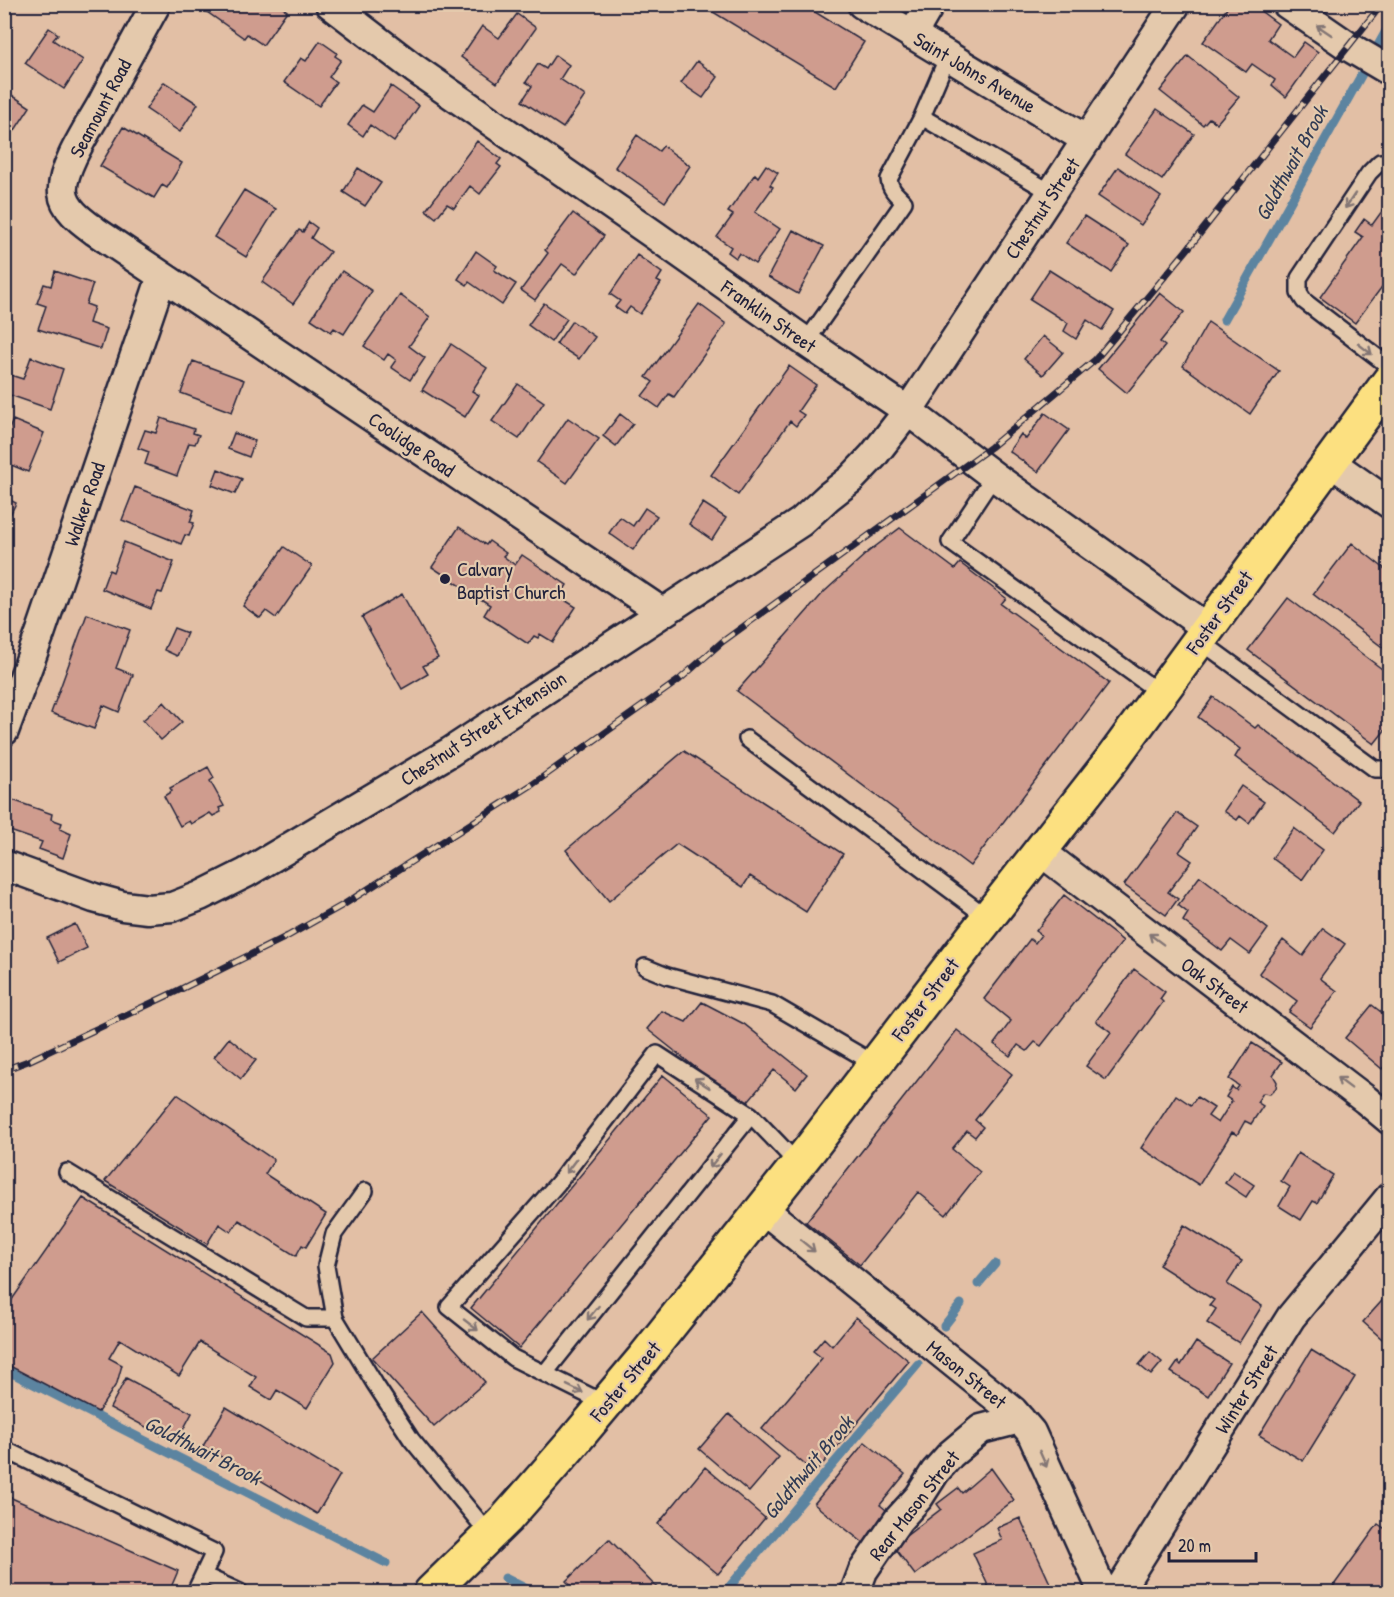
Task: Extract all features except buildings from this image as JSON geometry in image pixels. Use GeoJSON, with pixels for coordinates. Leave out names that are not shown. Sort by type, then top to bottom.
{"type":"FeatureCollection","features":[{"type":"Feature","properties":{"kind":"main road","name":"Foster Street"},"geometry":{"type":"LineString","coordinates":[[442,1589],[506,1519],[644,1359],[798,1164],[1113,758],[1389,380]]}},
{"type":"Feature","properties":{"kind":"street","name":"Seamount Road"},"geometry":{"type":"LineString","coordinates":[[156,4],[75,149],[65,175],[63,194],[72,212],[95,231],[162,276]]}},
{"type":"Feature","properties":{"kind":"street","name":"Franklin Street"},"geometry":{"type":"LineString","coordinates":[[330,4],[415,69],[908,411],[1203,634]]}},
{"type":"Feature","properties":{"kind":"street","name":"Saint Johns Avenue"},"geometry":{"type":"LineString","coordinates":[[862,4],[1087,140]]}},
{"type":"Feature","properties":{"kind":"street"},"geometry":{"type":"LineString","coordinates":[[912,34],[930,4]]}},
{"type":"Feature","properties":{"kind":"street","name":"Chestnut Street"},"geometry":{"type":"LineString","coordinates":[[908,411],[1176,4]]}},
{"type":"Feature","properties":{"kind":"street"},"geometry":{"type":"LineString","coordinates":[[1287,4],[1378,64]]}},
{"type":"Feature","properties":{"kind":"street","name":"Coolidge Road"},"geometry":{"type":"LineString","coordinates":[[162,276],[662,612]]}},
{"type":"Feature","properties":{"kind":"street","name":"Walker Road"},"geometry":{"type":"LineString","coordinates":[[4,731],[162,276]]}},
{"type":"Feature","properties":{"kind":"street","name":"Chestnut Street Extension"},"geometry":{"type":"LineString","coordinates":[[4,865],[73,891],[123,906],[148,909],[172,907],[246,873],[450,752],[801,522],[851,479],[873,456],[908,411]]}},
{"type":"Feature","properties":{"kind":"street"},"geometry":{"type":"LineString","coordinates":[[1330,462],[1389,504]]}},
{"type":"Feature","properties":{"kind":"street","name":"Oak Street"},"geometry":{"type":"LineString","coordinates":[[1040,851],[1357,1093],[1389,1120]]}},
{"type":"Feature","properties":{"kind":"street","name":"Winter Street"},"geometry":{"type":"LineString","coordinates":[[1118,1593],[1291,1317],[1389,1197]]}},
{"type":"Feature","properties":{"kind":"street","name":"Mason Street"},"geometry":{"type":"LineString","coordinates":[[762,1209],[1014,1411],[1031,1431],[1103,1593]]}},
{"type":"Feature","properties":{"kind":"street","name":"Rear Mason Street"},"geometry":{"type":"LineString","coordinates":[[855,1593],[863,1571],[886,1537],[951,1454],[981,1429],[1020,1419]]}},
{"type":"Feature","properties":{"kind":"lane"},"geometry":{"type":"LineString","coordinates":[[806,342],[904,202],[889,185],[889,179],[922,117],[948,56]]}},
{"type":"Feature","properties":{"kind":"lane"},"geometry":{"type":"LineString","coordinates":[[922,117],[1052,193]]}},
{"type":"Feature","properties":{"kind":"lane"},"geometry":{"type":"LineString","coordinates":[[1389,163],[1380,162],[1369,173],[1299,278],[1299,293],[1304,301],[1389,367]]}},
{"type":"Feature","properties":{"kind":"lane"},"geometry":{"type":"LineString","coordinates":[[994,476],[950,543],[1160,693]]}},
{"type":"Feature","properties":{"kind":"lane"},"geometry":{"type":"LineString","coordinates":[[1203,634],[1375,769],[1389,769]]}},
{"type":"Feature","properties":{"kind":"lane"},"geometry":{"type":"LineString","coordinates":[[747,739],[988,918]]}},
{"type":"Feature","properties":{"kind":"lane"},"geometry":{"type":"LineString","coordinates":[[645,967],[667,976],[772,1004],[875,1064]]}},
{"type":"Feature","properties":{"kind":"lane"},"geometry":{"type":"LineString","coordinates":[[606,1404],[513,1358],[449,1307],[558,1183],[657,1054],[751,1115],[798,1164]]}},
{"type":"Feature","properties":{"kind":"lane"},"geometry":{"type":"LineString","coordinates":[[545,1373],[751,1115]]}},
{"type":"Feature","properties":{"kind":"lane"},"geometry":{"type":"LineString","coordinates":[[67,1173],[306,1318],[335,1318]]}},
{"type":"Feature","properties":{"kind":"lane"},"geometry":{"type":"LineString","coordinates":[[365,1191],[334,1234],[326,1266],[335,1318],[411,1439],[489,1535]]}},
{"type":"Feature","properties":{"kind":"lane"},"geometry":{"type":"LineString","coordinates":[[4,1461],[10,1452],[214,1552],[195,1593]]}},
{"type":"Feature","properties":{"kind":"lane"},"geometry":{"type":"LineString","coordinates":[[203,1575],[240,1593]]}},
{"type":"Feature","properties":{"kind":"waterway","name":"Goldthwait Brook"},"geometry":{"type":"LineString","coordinates":[[1224,320],[1390,24]]}},
{"type":"Feature","properties":{"kind":"waterway","name":"Goldthwait Brook"},"geometry":{"type":"LineString","coordinates":[[978,1284],[995,1264]]}},
{"type":"Feature","properties":{"kind":"waterway","name":"Goldthwait Brook"},"geometry":{"type":"LineString","coordinates":[[944,1326],[961,1304]]}},
{"type":"Feature","properties":{"kind":"waterway","name":"Goldthwait Brook"},"geometry":{"type":"LineString","coordinates":[[725,1592],[918,1364]]}},
{"type":"Feature","properties":{"kind":"waterway","name":"Goldthwait Brook"},"geometry":{"type":"LineString","coordinates":[[4,1369],[386,1563]]}},
{"type":"Feature","properties":{"kind":"waterway","name":"Goldthwait Brook"},"geometry":{"type":"LineString","coordinates":[[505,1578],[533,1592]]}},
{"type":"Feature","properties":{"kind":"railway"},"geometry":{"type":"LineString","coordinates":[[4,1070],[175,992],[288,936],[343,905],[533,784],[679,680],[722,642],[991,447],[1095,360],[1186,251],[1382,4]]}},
{"type":"Feature","properties":{"kind":"place","name":"Calvary Baptist Church"},"geometry":{"type":"Point","coordinates":[445,579]}}]}
